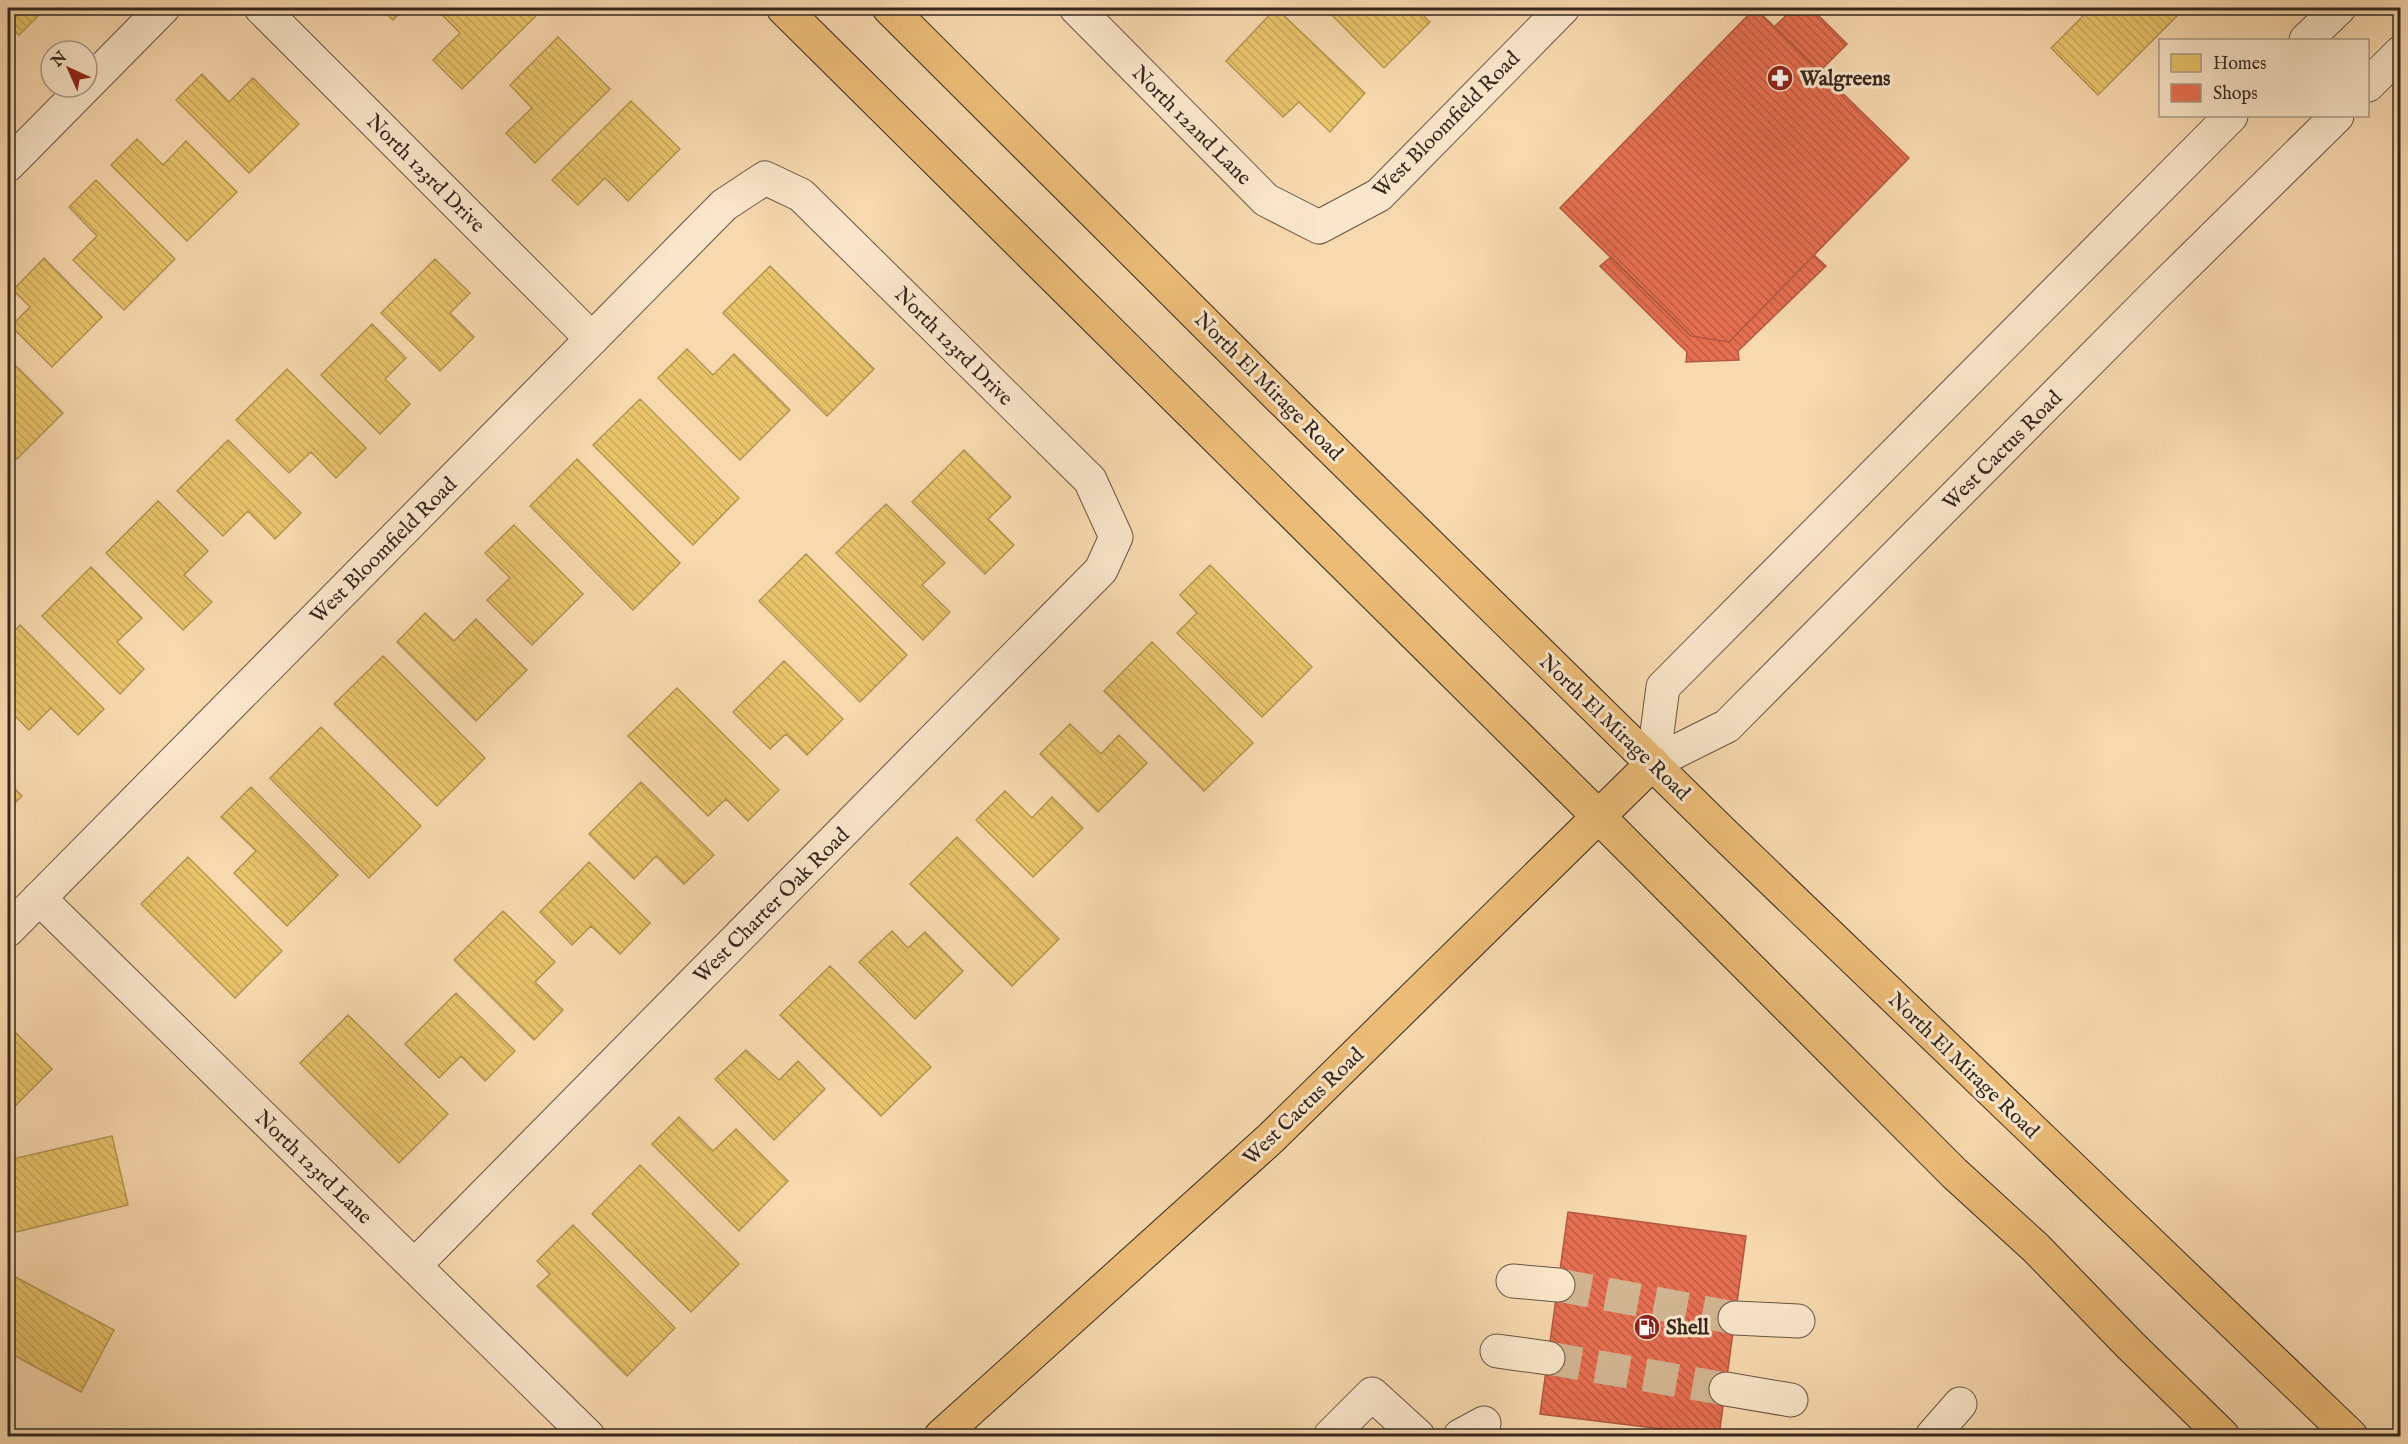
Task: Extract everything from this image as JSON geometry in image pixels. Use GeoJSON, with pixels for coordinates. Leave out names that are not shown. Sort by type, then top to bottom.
{"type":"FeatureCollection","features":[{"type":"Feature","properties":{"kind":"main road"},"geometry":{"type":"LineString","coordinates":[[783,8],[1598,816],[1954,1173],[2036,1248],[2223,1437]]}},
{"type":"Feature","properties":{"kind":"main road","name":"North El Mirage Road"},"geometry":{"type":"LineString","coordinates":[[889,8],[1289,407],[1722,832],[2351,1437]]}},
{"type":"Feature","properties":{"kind":"main road","name":"West Cactus Road"},"geometry":{"type":"LineString","coordinates":[[941,1437],[1271,1138],[1653,763]]}},
{"type":"Feature","properties":{"kind":"street"},"geometry":{"type":"LineString","coordinates":[[99,73],[164,8]]}},
{"type":"Feature","properties":{"kind":"street","name":"North 123rd Drive"},"geometry":{"type":"LineString","coordinates":[[261,8],[592,339]]}},
{"type":"Feature","properties":{"kind":"street","name":"North 122nd Lane"},"geometry":{"type":"LineString","coordinates":[[1076,8],[1266,200],[1319,227]]}},
{"type":"Feature","properties":{"kind":"street","name":"West Bloomfield Road"},"geometry":{"type":"LineString","coordinates":[[1319,227],[1379,195],[1563,8]]}},
{"type":"Feature","properties":{"kind":"street"},"geometry":{"type":"LineString","coordinates":[[2307,39],[2340,8]]}},
{"type":"Feature","properties":{"kind":"street"},"geometry":{"type":"LineString","coordinates":[[2369,84],[2400,53]]}},
{"type":"Feature","properties":{"kind":"street"},"geometry":{"type":"LineString","coordinates":[[8,165],[73,99]]}},
{"type":"Feature","properties":{"kind":"street"},"geometry":{"type":"LineString","coordinates":[[1653,763],[1663,687],[2230,117]]}},
{"type":"Feature","properties":{"kind":"street","name":"West Cactus Road"},"geometry":{"type":"LineString","coordinates":[[1653,763],[1727,726],[2156,294],[2336,117]]}},
{"type":"Feature","properties":{"kind":"street","name":"North 123rd Drive"},"geometry":{"type":"LineString","coordinates":[[765,178],[801,195],[1090,480],[1116,537]]}},
{"type":"Feature","properties":{"kind":"street","name":"West Bloomfield Road"},"geometry":{"type":"LineString","coordinates":[[8,930],[724,205],[765,178]]}},
{"type":"Feature","properties":{"kind":"street","name":"West Charter Oak Road"},"geometry":{"type":"LineString","coordinates":[[415,1265],[1101,570],[1116,537]]}},
{"type":"Feature","properties":{"kind":"street","name":"North 123rd Lane"},"geometry":{"type":"LineString","coordinates":[[39,898],[588,1437]]}},
{"type":"Feature","properties":{"kind":"street"},"geometry":{"type":"LineString","coordinates":[[1513,1281],[1558,1285]]}},
{"type":"Feature","properties":{"kind":"street"},"geometry":{"type":"LineString","coordinates":[[1735,1318],[1798,1321]]}},
{"type":"Feature","properties":{"kind":"street"},"geometry":{"type":"LineString","coordinates":[[1497,1352],[1548,1358]]}},
{"type":"Feature","properties":{"kind":"street"},"geometry":{"type":"LineString","coordinates":[[1726,1389],[1791,1400]]}},
{"type":"Feature","properties":{"kind":"street"},"geometry":{"type":"LineString","coordinates":[[1330,1437],[1372,1394],[1418,1437]]}},
{"type":"Feature","properties":{"kind":"street"},"geometry":{"type":"LineString","coordinates":[[1932,1437],[1960,1404]]}},
{"type":"Feature","properties":{"kind":"building: Homes"},"geometry":{"type":"Polygon","coordinates":[[[8,8],[45,9],[19,35],[8,24],[8,8]]]}},
{"type":"Feature","properties":{"kind":"building: Homes"},"geometry":{"type":"Polygon","coordinates":[[[380,8],[405,8],[393,20],[380,8]]]}},
{"type":"Feature","properties":{"kind":"building: Homes"},"geometry":{"type":"Polygon","coordinates":[[[544,8],[462,89],[433,60],[460,33],[436,9],[544,8]]]}},
{"type":"Feature","properties":{"kind":"building: Homes"},"geometry":{"type":"Polygon","coordinates":[[[1276,8],[1365,93],[1330,132],[1299,102],[1283,117],[1226,61],[1276,8]]]}},
{"type":"Feature","properties":{"kind":"building: Homes"},"geometry":{"type":"Polygon","coordinates":[[[1325,8],[1415,8],[1430,22],[1384,68],[1325,8]]]}},
{"type":"Feature","properties":{"kind":"building: Homes"},"geometry":{"type":"Polygon","coordinates":[[[2091,8],[2185,8],[2098,95],[2051,48],[2091,8]]]}},
{"type":"Feature","properties":{"kind":"building: Homes"},"geometry":{"type":"Polygon","coordinates":[[[558,37],[610,89],[535,163],[506,133],[532,108],[510,85],[558,37]]]}},
{"type":"Feature","properties":{"kind":"building: Homes"},"geometry":{"type":"Polygon","coordinates":[[[202,74],[229,102],[253,78],[299,124],[249,173],[176,100],[202,74]]]}},
{"type":"Feature","properties":{"kind":"building: Homes"},"geometry":{"type":"Polygon","coordinates":[[[631,101],[680,149],[628,201],[605,178],[578,205],[552,180],[631,101]]]}},
{"type":"Feature","properties":{"kind":"building: Homes"},"geometry":{"type":"Polygon","coordinates":[[[137,139],[163,165],[186,141],[237,192],[187,241],[111,165],[137,139]]]}},
{"type":"Feature","properties":{"kind":"building: Homes"},"geometry":{"type":"Polygon","coordinates":[[[96,180],[175,259],[124,310],[73,260],[97,236],[69,207],[96,180]]]}},
{"type":"Feature","properties":{"kind":"building: Homes"},"geometry":{"type":"Polygon","coordinates":[[[44,258],[102,317],[52,367],[11,326],[30,307],[13,290],[44,258]]]}},
{"type":"Feature","properties":{"kind":"building: Homes"},"geometry":{"type":"Polygon","coordinates":[[[435,259],[470,293],[450,313],[474,337],[440,371],[381,313],[435,259]]]}},
{"type":"Feature","properties":{"kind":"building: Homes"},"geometry":{"type":"Polygon","coordinates":[[[770,266],[874,369],[827,416],[723,313],[770,266]]]}},
{"type":"Feature","properties":{"kind":"building: Homes"},"geometry":{"type":"Polygon","coordinates":[[[372,324],[406,358],[385,379],[410,404],[380,434],[321,375],[372,324]]]}},
{"type":"Feature","properties":{"kind":"building: Homes"},"geometry":{"type":"Polygon","coordinates":[[[687,349],[713,375],[734,354],[790,410],[740,460],[658,378],[687,349]]]}},
{"type":"Feature","properties":{"kind":"building: Homes"},"geometry":{"type":"Polygon","coordinates":[[[8,358],[63,413],[17,459],[8,450],[8,358]]]}},
{"type":"Feature","properties":{"kind":"building: Homes"},"geometry":{"type":"Polygon","coordinates":[[[287,369],[366,448],[336,478],[311,452],[289,473],[236,420],[287,369]]]}},
{"type":"Feature","properties":{"kind":"building: Homes"},"geometry":{"type":"Polygon","coordinates":[[[640,399],[739,498],[693,545],[593,445],[640,399]]]}},
{"type":"Feature","properties":{"kind":"building: Homes"},"geometry":{"type":"Polygon","coordinates":[[[228,440],[301,513],[275,539],[248,511],[223,536],[177,491],[228,440]]]}},
{"type":"Feature","properties":{"kind":"building: Homes"},"geometry":{"type":"Polygon","coordinates":[[[964,450],[1011,497],[988,519],[1014,545],[985,574],[912,502],[964,450]]]}},
{"type":"Feature","properties":{"kind":"building: Homes"},"geometry":{"type":"Polygon","coordinates":[[[577,459],[680,563],[633,610],[530,506],[577,459]]]}},
{"type":"Feature","properties":{"kind":"building: Homes"},"geometry":{"type":"Polygon","coordinates":[[[158,501],[208,551],[184,575],[212,602],[183,630],[106,553],[158,501]]]}},
{"type":"Feature","properties":{"kind":"building: Homes"},"geometry":{"type":"Polygon","coordinates":[[[886,504],[945,563],[922,585],[950,612],[923,640],[836,553],[886,504]]]}},
{"type":"Feature","properties":{"kind":"building: Homes"},"geometry":{"type":"Polygon","coordinates":[[[514,525],[583,594],[532,645],[487,600],[510,578],[485,553],[514,525]]]}},
{"type":"Feature","properties":{"kind":"building: Homes"},"geometry":{"type":"Polygon","coordinates":[[[806,554],[907,655],[860,702],[759,601],[806,554]]]}},
{"type":"Feature","properties":{"kind":"building: Homes"},"geometry":{"type":"Polygon","coordinates":[[[1210,565],[1312,667],[1262,717],[1177,633],[1197,613],[1180,595],[1210,565]]]}},
{"type":"Feature","properties":{"kind":"building: Homes"},"geometry":{"type":"Polygon","coordinates":[[[91,567],[142,618],[117,642],[144,669],[120,694],[42,616],[91,567]]]}},
{"type":"Feature","properties":{"kind":"building: Homes"},"geometry":{"type":"Polygon","coordinates":[[[425,613],[454,641],[476,619],[527,670],[476,721],[397,642],[425,613]]]}},
{"type":"Feature","properties":{"kind":"building: Homes"},"geometry":{"type":"Polygon","coordinates":[[[20,625],[104,709],[78,735],[51,708],[29,730],[8,709],[8,637],[20,625]]]}},
{"type":"Feature","properties":{"kind":"building: Homes"},"geometry":{"type":"Polygon","coordinates":[[[1152,642],[1253,743],[1204,791],[1104,691],[1152,642]]]}},
{"type":"Feature","properties":{"kind":"building: Homes"},"geometry":{"type":"Polygon","coordinates":[[[383,656],[485,758],[437,806],[334,704],[383,656]]]}},
{"type":"Feature","properties":{"kind":"building: Homes"},"geometry":{"type":"Polygon","coordinates":[[[784,661],[843,719],[807,755],[786,734],[770,749],[733,712],[784,661]]]}},
{"type":"Feature","properties":{"kind":"building: Homes"},"geometry":{"type":"Polygon","coordinates":[[[677,688],[779,790],[748,821],[726,799],[708,816],[628,736],[677,688]]]}},
{"type":"Feature","properties":{"kind":"building: Homes"},"geometry":{"type":"Polygon","coordinates":[[[1070,724],[1101,754],[1119,735],[1147,763],[1098,812],[1040,754],[1070,724]]]}},
{"type":"Feature","properties":{"kind":"building: Homes"},"geometry":{"type":"Polygon","coordinates":[[[321,727],[421,826],[369,878],[270,778],[321,727]]]}},
{"type":"Feature","properties":{"kind":"building: Homes"},"geometry":{"type":"Polygon","coordinates":[[[8,743],[15,750],[8,757],[8,743]]]}},
{"type":"Feature","properties":{"kind":"building: Homes"},"geometry":{"type":"Polygon","coordinates":[[[8,782],[22,796],[8,810],[8,782]]]}},
{"type":"Feature","properties":{"kind":"building: Homes"},"geometry":{"type":"Polygon","coordinates":[[[641,782],[714,855],[684,884],[656,856],[634,879],[589,834],[641,782]]]}},
{"type":"Feature","properties":{"kind":"building: Homes"},"geometry":{"type":"Polygon","coordinates":[[[251,787],[338,875],[287,926],[234,873],[256,851],[221,817],[251,787]]]}},
{"type":"Feature","properties":{"kind":"building: Homes"},"geometry":{"type":"Polygon","coordinates":[[[1005,791],[1032,818],[1052,797],[1083,828],[1033,877],[976,820],[1005,791]]]}},
{"type":"Feature","properties":{"kind":"building: Homes"},"geometry":{"type":"Polygon","coordinates":[[[957,837],[1059,939],[1012,986],[910,884],[957,837]]]}},
{"type":"Feature","properties":{"kind":"building: Homes"},"geometry":{"type":"Polygon","coordinates":[[[188,857],[282,951],[235,998],[141,904],[188,857]]]}},
{"type":"Feature","properties":{"kind":"building: Homes"},"geometry":{"type":"Polygon","coordinates":[[[589,862],[650,923],[620,954],[591,926],[572,945],[540,912],[589,862]]]}},
{"type":"Feature","properties":{"kind":"building: Homes"},"geometry":{"type":"Polygon","coordinates":[[[503,911],[555,962],[535,982],[563,1010],[534,1040],[454,960],[503,911]]]}},
{"type":"Feature","properties":{"kind":"building: Homes"},"geometry":{"type":"Polygon","coordinates":[[[892,931],[908,948],[925,932],[963,971],[915,1019],[859,962],[892,931]]]}},
{"type":"Feature","properties":{"kind":"building: Homes"},"geometry":{"type":"Polygon","coordinates":[[[830,966],[931,1067],[881,1116],[780,1015],[830,966]]]}},
{"type":"Feature","properties":{"kind":"building: Homes"},"geometry":{"type":"Polygon","coordinates":[[[456,993],[515,1051],[485,1081],[461,1056],[439,1078],[405,1044],[456,993]]]}},
{"type":"Feature","properties":{"kind":"building: Homes"},"geometry":{"type":"Polygon","coordinates":[[[348,1015],[448,1114],[399,1163],[300,1063],[348,1015]]]}},
{"type":"Feature","properties":{"kind":"building: Homes"},"geometry":{"type":"Polygon","coordinates":[[[8,1025],[52,1069],[8,1113],[8,1025]]]}},
{"type":"Feature","properties":{"kind":"building: Homes"},"geometry":{"type":"Polygon","coordinates":[[[746,1050],[779,1080],[798,1061],[825,1089],[774,1140],[715,1079],[746,1050]]]}},
{"type":"Feature","properties":{"kind":"building: Homes"},"geometry":{"type":"Polygon","coordinates":[[[679,1117],[713,1151],[736,1129],[788,1181],[739,1231],[652,1144],[679,1117]]]}},
{"type":"Feature","properties":{"kind":"building: Homes"},"geometry":{"type":"Polygon","coordinates":[[[112,1136],[128,1205],[8,1234],[8,1160],[112,1136]]]}},
{"type":"Feature","properties":{"kind":"building: Homes"},"geometry":{"type":"Polygon","coordinates":[[[640,1165],[739,1264],[691,1312],[592,1214],[640,1165]]]}},
{"type":"Feature","properties":{"kind":"building: Homes"},"geometry":{"type":"Polygon","coordinates":[[[573,1225],[675,1328],[627,1376],[537,1286],[550,1274],[537,1261],[573,1225]]]}},
{"type":"Feature","properties":{"kind":"building: Homes"},"geometry":{"type":"Polygon","coordinates":[[[8,1273],[114,1330],[81,1392],[8,1352],[8,1273]]]}},
{"type":"Feature","properties":{"kind":"building: Shops","name":"Walgreens"},"geometry":{"type":"Polygon","coordinates":[[[1755,8],[1909,158],[1729,342],[1691,336],[1560,208],[1755,8]]]}},
{"type":"Feature","properties":{"kind":"building: Shops"},"geometry":{"type":"Polygon","coordinates":[[[1794,8],[1811,8],[1847,44],[1820,71],[1774,27],[1794,8]]]}},
{"type":"Feature","properties":{"kind":"building: Shops"},"geometry":{"type":"Polygon","coordinates":[[[1814,255],[1826,266],[1738,351],[1739,360],[1686,362],[1687,352],[1600,266],[1611,257],[1691,336],[1729,342],[1814,255]]]}},
{"type":"Feature","properties":{"kind":"building: Shops"},"geometry":{"type":"Polygon","coordinates":[[[1568,1212],[1746,1236],[1719,1436],[1540,1414],[1568,1212]]]}},
{"type":"Feature","properties":{"kind":"tunnel"},"geometry":{"type":"LineString","coordinates":[[1558,1285],[1735,1318]]}},
{"type":"Feature","properties":{"kind":"tunnel"},"geometry":{"type":"LineString","coordinates":[[1548,1358],[1726,1389]]}},
{"type":"Feature","properties":{"kind":"place","name":"Walgreens"},"geometry":{"type":"Point","coordinates":[1780,78]}},
{"type":"Feature","properties":{"kind":"place","name":"Shell"},"geometry":{"type":"Point","coordinates":[1647,1327]}}]}
